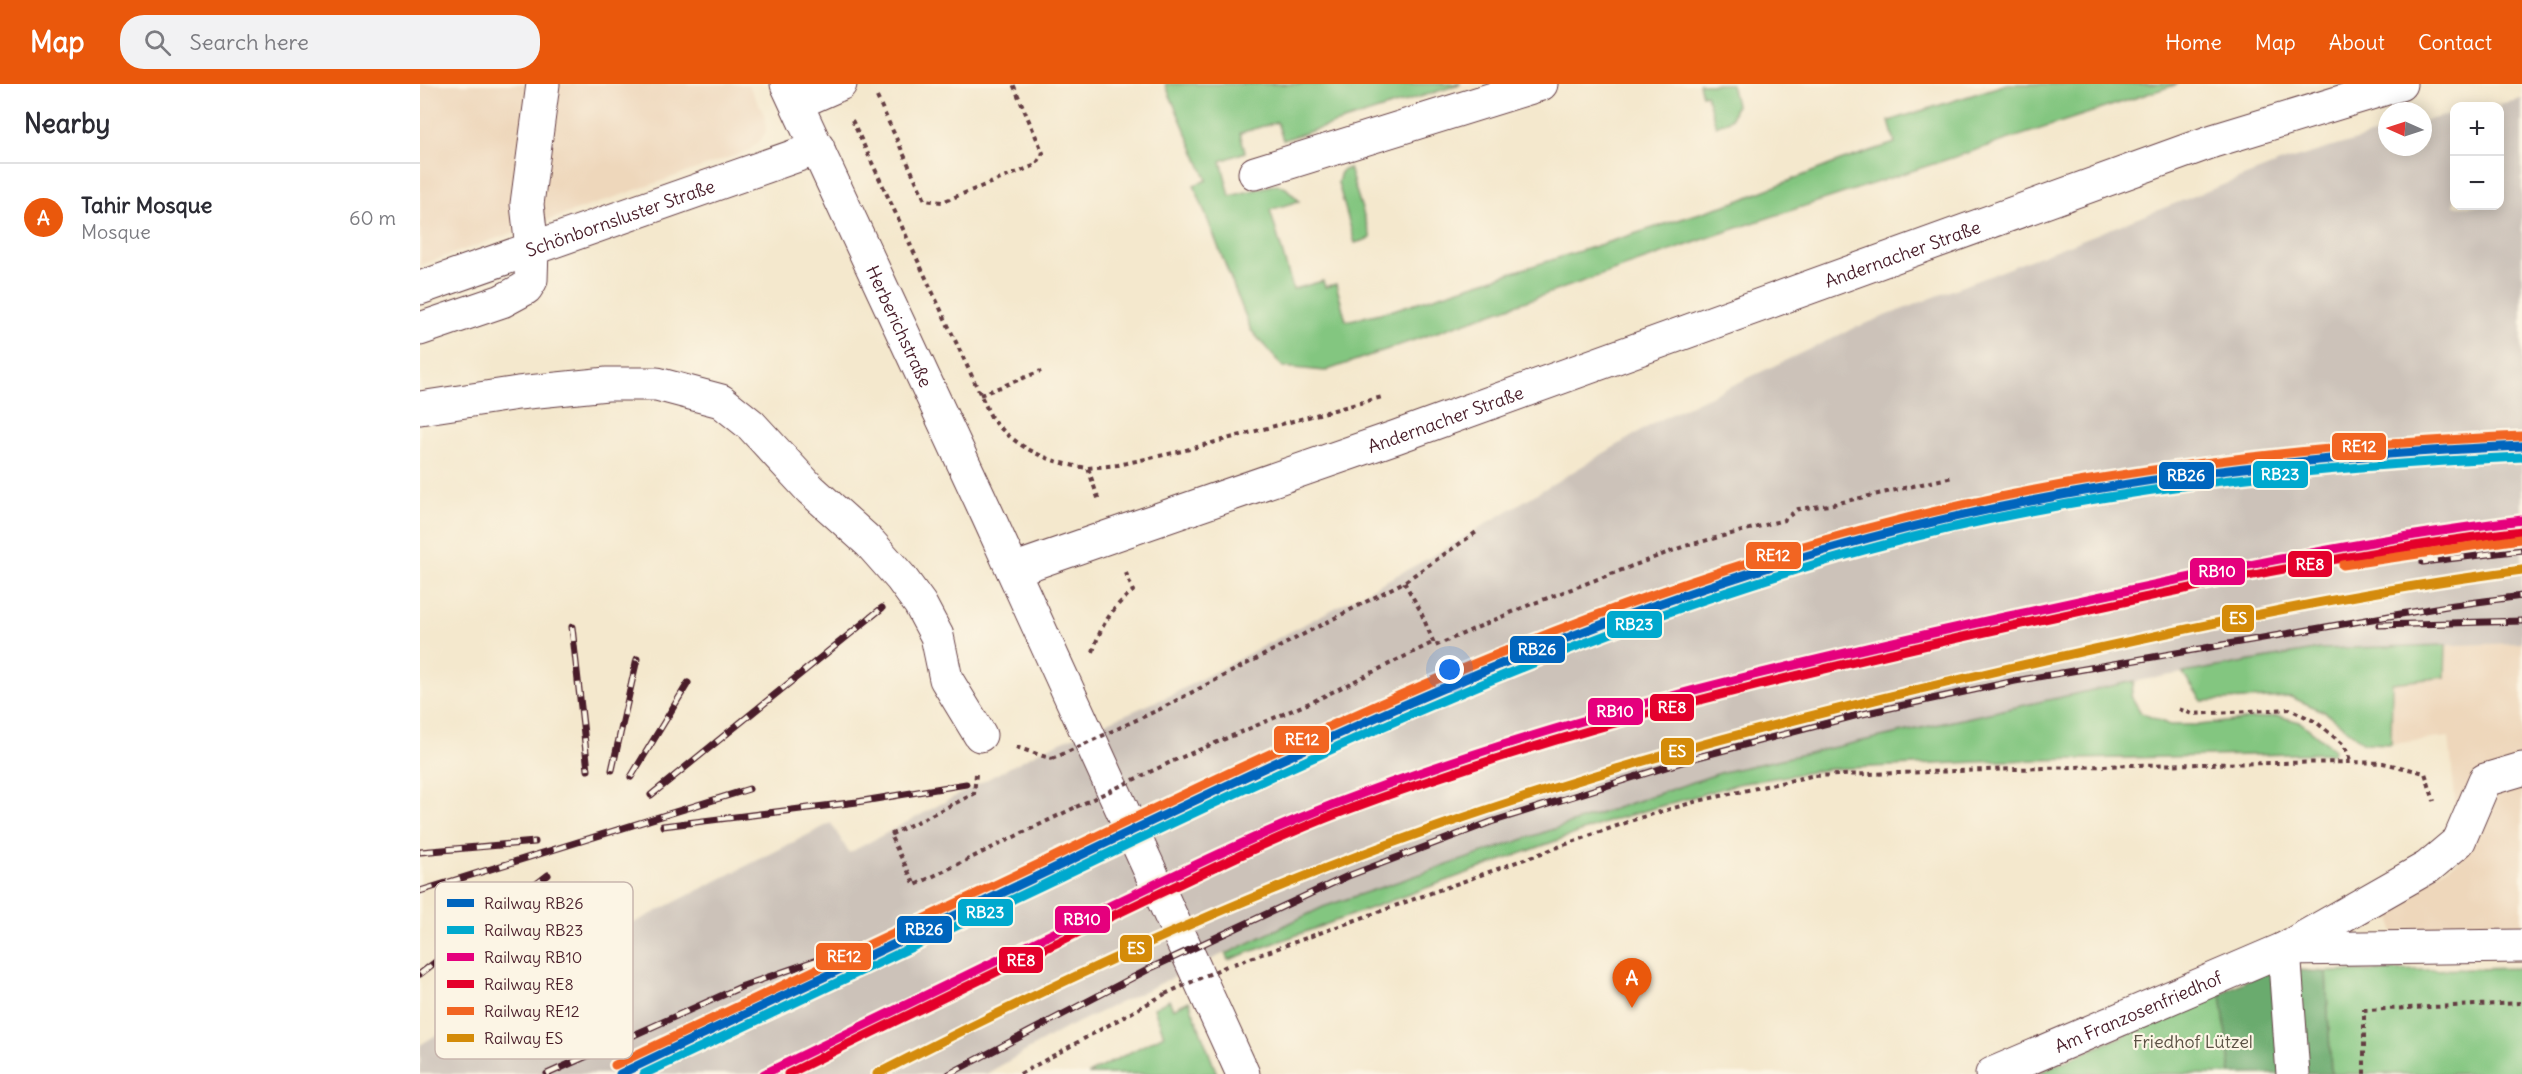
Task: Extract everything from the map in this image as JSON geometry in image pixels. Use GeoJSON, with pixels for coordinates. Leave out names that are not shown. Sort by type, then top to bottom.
{"type":"FeatureCollection","features":[{"type":"Feature","properties":{"kind":"street"},"geometry":{"type":"LineString","coordinates":[[420,329],[502,301],[526,288],[531,279],[532,249],[527,204],[543,84]]}},
{"type":"Feature","properties":{"kind":"street"},"geometry":{"type":"LineString","coordinates":[[1255,173],[1541,84]]}},
{"type":"Feature","properties":{"kind":"street","name":"Andernacher Straße"},"geometry":{"type":"LineString","coordinates":[[1013,570],[1396,437],[2213,141],[2400,84]]}},
{"type":"Feature","properties":{"kind":"street"},"geometry":{"type":"LineString","coordinates":[[792,94],[838,85]]}},
{"type":"Feature","properties":{"kind":"street","name":"Herberichstraße"},"geometry":{"type":"LineString","coordinates":[[792,94],[1013,570]]}},
{"type":"Feature","properties":{"kind":"street","name":"Schönbornsluster Straße"},"geometry":{"type":"LineString","coordinates":[[420,288],[818,148]]}},
{"type":"Feature","properties":{"kind":"street"},"geometry":{"type":"LineString","coordinates":[[420,408],[518,393],[607,384],[657,384],[721,401],[751,425],[810,489],[870,543],[901,578],[920,604],[937,636],[946,679],[980,735]]}},
{"type":"Feature","properties":{"kind":"street"},"geometry":{"type":"LineString","coordinates":[[1013,570],[1060,678],[1243,1074]]}},
{"type":"Feature","properties":{"kind":"street","name":"Am Franzosenfriedhof"},"geometry":{"type":"LineString","coordinates":[[1992,1074],[2284,949],[2428,867],[2459,841],[2485,780],[2522,769]]}},
{"type":"Feature","properties":{"kind":"street","name":"Am Franzosenfriedhof"},"geometry":{"type":"LineString","coordinates":[[2284,949],[2522,946]]}},
{"type":"Feature","properties":{"kind":"street"},"geometry":{"type":"LineString","coordinates":[[2284,949],[2293,1074]]}},
{"type":"Feature","properties":{"kind":"path"},"geometry":{"type":"LineString","coordinates":[[876,94],[925,200],[942,202],[1036,165],[1043,153],[1013,84]]}},
{"type":"Feature","properties":{"kind":"path"},"geometry":{"type":"LineString","coordinates":[[838,85],[991,417],[1002,431],[1019,445],[1046,458],[1088,468],[1118,465],[1182,452],[1392,395]]}},
{"type":"Feature","properties":{"kind":"path"},"geometry":{"type":"LineString","coordinates":[[980,395],[1041,371]]}},
{"type":"Feature","properties":{"kind":"path"},"geometry":{"type":"LineString","coordinates":[[1060,678],[1089,665],[1108,615],[1120,600],[1133,591],[1088,468]]}},
{"type":"Feature","properties":{"kind":"path"},"geometry":{"type":"LineString","coordinates":[[1404,582],[1435,646],[1524,607],[1685,546],[1784,520],[1798,509],[1839,503],[1953,477]]}},
{"type":"Feature","properties":{"kind":"path"},"geometry":{"type":"LineString","coordinates":[[1434,642],[1314,701],[1173,761],[915,885],[890,835],[974,794],[980,735],[1053,759],[1158,710],[1404,582],[1478,531]]}},
{"type":"Feature","properties":{"kind":"path"},"geometry":{"type":"LineString","coordinates":[[2179,709],[2192,714],[2290,709],[2316,722],[2344,745],[2351,762]]}},
{"type":"Feature","properties":{"kind":"path"},"geometry":{"type":"LineString","coordinates":[[1020,1074],[1165,994],[1229,965],[1635,819],[1698,801],[1811,776],[2109,765],[2383,763],[2425,773],[2435,804]]}},
{"type":"Feature","properties":{"kind":"path"},"geometry":{"type":"LineString","coordinates":[[2364,1074],[2364,1010],[2522,1003]]}},
{"type":"Feature","properties":{"kind":"shaded area"},"geometry":{"type":"Polygon","coordinates":[[[420,84],[748,84],[765,116],[766,131],[760,141],[748,151],[420,265],[420,84]]]}},
{"type":"Feature","properties":{"kind":"shaded area"},"geometry":{"type":"Polygon","coordinates":[[[2522,99],[2522,643],[2320,649],[2120,684],[1723,772],[1323,907],[1066,1028],[986,1074],[420,1074],[420,1045],[435,1036],[435,1059],[633,1059],[633,923],[831,823],[849,853],[1044,749],[1169,696],[1429,558],[1661,419],[1852,329],[2282,162],[2378,134],[2378,156],[2432,156],[2432,119],[2450,115],[2450,210],[2504,210],[2504,103],[2522,99]]]}},
{"type":"Feature","properties":{"kind":"shaded area"},"geometry":{"type":"Polygon","coordinates":[[[2522,643],[2522,933],[2393,936],[2390,901],[2461,860],[2449,737],[2391,744],[2392,683],[2445,677],[2446,645],[2522,643]]]}},
{"type":"Feature","properties":{"kind":"green space"},"geometry":{"type":"Polygon","coordinates":[[[1165,84],[1461,84],[1283,140],[1277,122],[1240,133],[1245,152],[1221,161],[1230,196],[1277,184],[1286,188],[1299,201],[1270,210],[1293,289],[1323,281],[1325,287],[1336,284],[1346,321],[1393,310],[1735,202],[1840,161],[1895,143],[1889,121],[2007,84],[2178,84],[1725,232],[1325,371],[1283,367],[1251,330],[1194,185],[1207,180],[1165,84]]]}},
{"type":"Feature","properties":{"kind":"green space"},"geometry":{"type":"Polygon","coordinates":[[[1699,84],[1731,84],[1736,105],[1731,119],[1716,126],[1706,94],[1702,95],[1699,84]]]}},
{"type":"Feature","properties":{"kind":"green space"},"geometry":{"type":"Polygon","coordinates":[[[1349,168],[1371,238],[1355,243],[1338,183],[1341,171],[1349,168]]]}},
{"type":"Feature","properties":{"kind":"green space"},"geometry":{"type":"Polygon","coordinates":[[[2446,645],[2445,677],[2392,683],[2391,744],[2364,743],[2325,712],[2291,697],[2202,701],[2183,673],[2320,649],[2446,645]]]}},
{"type":"Feature","properties":{"kind":"green space"},"geometry":{"type":"Polygon","coordinates":[[[2134,681],[2131,696],[2141,713],[2170,725],[2199,725],[2278,716],[2300,722],[2334,749],[2333,753],[1998,761],[1829,769],[1738,784],[1616,819],[1228,960],[1226,954],[1323,907],[1723,772],[2134,681]]]}},
{"type":"Feature","properties":{"kind":"green space"},"geometry":{"type":"Polygon","coordinates":[[[2522,968],[2522,1074],[2331,1074],[2326,972],[2522,968]]]}},
{"type":"Feature","properties":{"kind":"green space"},"geometry":{"type":"Polygon","coordinates":[[[2286,969],[2326,972],[2331,1074],[2231,1074],[2221,993],[2258,975],[2286,969]]]}},
{"type":"Feature","properties":{"kind":"green space","name":"Friedhof Lützel"},"geometry":{"type":"Polygon","coordinates":[[[2221,993],[2231,1074],[2036,1074],[2221,993]]]}},
{"type":"Feature","properties":{"kind":"green space"},"geometry":{"type":"Polygon","coordinates":[[[1169,1000],[1173,1009],[1189,1001],[1217,1074],[1088,1074],[1164,1035],[1154,1008],[1169,1000]]]}},
{"type":"Feature","properties":{"kind":"railway"},"geometry":{"type":"LineString","coordinates":[[2423,562],[2522,550]]}},
{"type":"Feature","properties":{"kind":"railway"},"geometry":{"type":"LineString","coordinates":[[949,1074],[1153,967],[1348,876],[1491,822],[1698,757],[1858,715],[2015,681],[2447,606],[2522,596]]}},
{"type":"Feature","properties":{"kind":"railway"},"geometry":{"type":"LineString","coordinates":[[651,795],[882,608]]}},
{"type":"Feature","properties":{"kind":"railway"},"geometry":{"type":"LineString","coordinates":[[2379,625],[2522,621]]}},
{"type":"Feature","properties":{"kind":"railway"},"geometry":{"type":"LineString","coordinates":[[572,627],[588,770]]}},
{"type":"Feature","properties":{"kind":"railway"},"geometry":{"type":"LineString","coordinates":[[612,770],[637,659]]}},
{"type":"Feature","properties":{"kind":"railway"},"geometry":{"type":"LineString","coordinates":[[631,777],[688,683]]}},
{"type":"Feature","properties":{"kind":"railway"},"geometry":{"type":"LineString","coordinates":[[663,826],[857,802],[966,784]]}},
{"type":"Feature","properties":{"kind":"railway"},"geometry":{"type":"LineString","coordinates":[[449,882],[749,789]]}},
{"type":"Feature","properties":{"kind":"railway"},"geometry":{"type":"LineString","coordinates":[[420,852],[535,842]]}},
{"type":"Feature","properties":{"kind":"railway"},"geometry":{"type":"LineString","coordinates":[[539,882],[548,875]]}},
{"type":"Feature","properties":{"kind":"railway"},"geometry":{"type":"LineString","coordinates":[[420,891],[435,886]]}},
{"type":"Feature","properties":{"kind":"railway"},"geometry":{"type":"LineString","coordinates":[[633,1035],[743,986],[977,904]]}},
{"type":"Feature","properties":{"kind":"railway"},"geometry":{"type":"LineString","coordinates":[[420,974],[435,962]]}},
{"type":"Feature","properties":{"kind":"railway"},"geometry":{"type":"LineString","coordinates":[[547,1074],[580,1059]]}},
{"type":"Feature","properties":{"kind":"rail line","name":"RE12"},"geometry":{"type":"LineString","coordinates":[[633,1056],[1241,767],[1343,721],[1549,633],[1654,594],[1760,559],[1948,508],[2111,476],[2274,454],[2439,440],[2522,436]]}},
{"type":"Feature","properties":{"kind":"rail line","name":"RB26"},"geometry":{"type":"LineString","coordinates":[[620,1074],[1244,777],[1346,731],[1551,644],[1762,569],[1949,518],[2112,486],[2275,464],[2440,450],[2522,446]]}},
{"type":"Feature","properties":{"kind":"rail line","name":"RB23"},"geometry":{"type":"LineString","coordinates":[[644,1074],[1244,789],[1346,743],[1551,656],[1761,581],[1868,549],[1948,529],[2029,511],[2111,497],[2192,485],[2357,467],[2522,457]]}},
{"type":"Feature","properties":{"kind":"rail line","name":"RB10"},"geometry":{"type":"LineString","coordinates":[[764,1074],[1121,900],[1244,843],[1337,803],[1502,745],[1585,720],[1754,675],[2009,616],[2328,550],[2522,520]]}},
{"type":"Feature","properties":{"kind":"rail line","name":"RE8"},"geometry":{"type":"LineString","coordinates":[[788,1074],[1282,836],[1344,811],[1509,754],[1762,684],[2017,625],[2331,560],[2522,531]]}},
{"type":"Feature","properties":{"kind":"rail line","name":"RE12"},"geometry":{"type":"LineString","coordinates":[[2343,565],[2520,539]]}},
{"type":"Feature","properties":{"kind":"rail line","name":"ES"},"geometry":{"type":"LineString","coordinates":[[877,1074],[1067,980],[1260,894],[1392,843],[1548,790],[1706,743],[2027,664],[2273,611],[2522,570]]}},
{"type":"Feature","properties":{"kind":"rail line","name":"RE12"},"geometry":{"type":"LineString","coordinates":[[615,1065],[628,1059]]}},
{"type":"Feature","properties":{"kind":"place","name":"Tahir Mosque"},"geometry":{"type":"Point","coordinates":[1632,1008]}}]}
